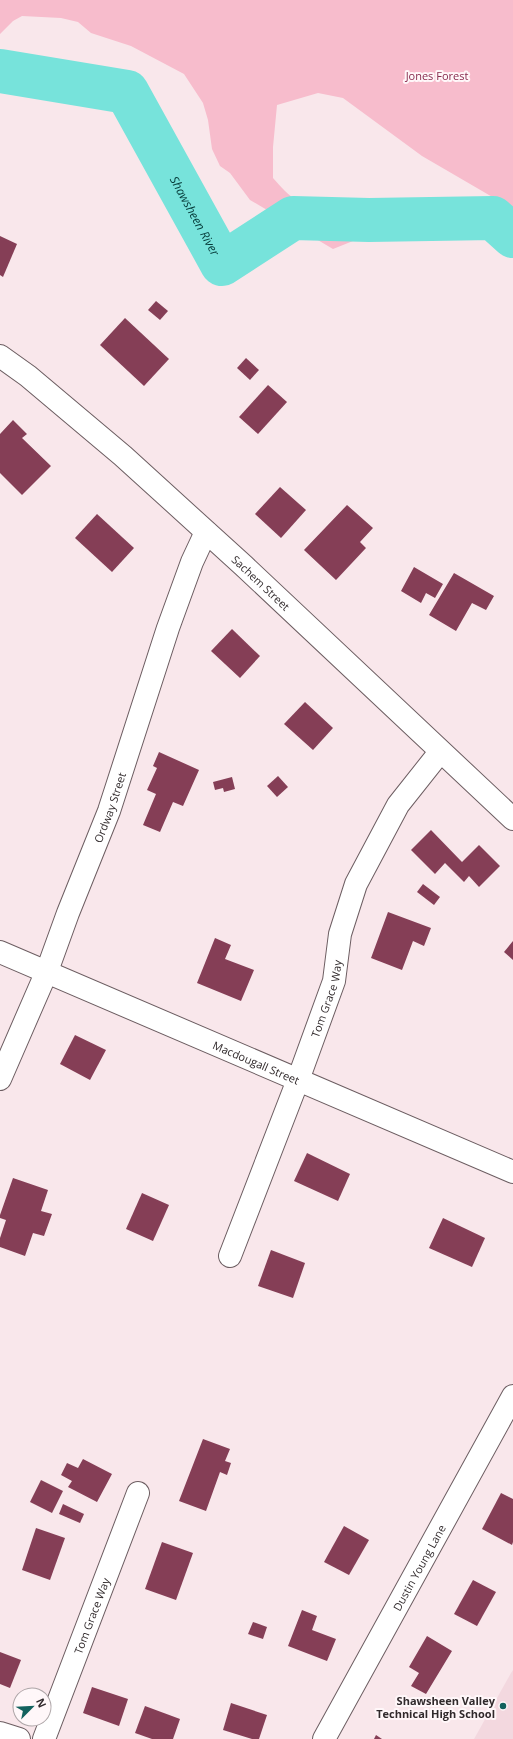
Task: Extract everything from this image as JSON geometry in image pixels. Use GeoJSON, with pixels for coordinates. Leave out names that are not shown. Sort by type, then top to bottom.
{"type":"FeatureCollection","features":[{"type":"Feature","properties":{"kind":"street","name":"Sachem Street"},"geometry":{"type":"LineString","coordinates":[[0,356],[28,376],[123,456],[513,819]]}},
{"type":"Feature","properties":{"kind":"street","name":"Ordway Street"},"geometry":{"type":"LineString","coordinates":[[0,1079],[47,971],[68,912],[109,811],[168,628],[192,562],[206,532]]}},
{"type":"Feature","properties":{"kind":"street","name":"Tom Grace Way"},"geometry":{"type":"LineString","coordinates":[[230,1256],[298,1080],[334,981],[340,934],[356,884],[398,805],[440,752]]}},
{"type":"Feature","properties":{"kind":"street","name":"Macdougall Street"},"geometry":{"type":"LineString","coordinates":[[0,952],[513,1172]]}},
{"type":"Feature","properties":{"kind":"street","name":"Dustin Young Lane"},"geometry":{"type":"LineString","coordinates":[[324,1739],[513,1396]]}},
{"type":"Feature","properties":{"kind":"street","name":"Tom Grace Way"},"geometry":{"type":"LineString","coordinates":[[44,1739],[138,1493]]}},
{"type":"Feature","properties":{"kind":"street"},"geometry":{"type":"LineString","coordinates":[[0,1733],[19,1739]]}},
{"type":"Feature","properties":{"kind":"shaded area","name":"Shawsheen Valley Technical High School"},"geometry":{"type":"Polygon","coordinates":[[[513,1670],[513,1739],[474,1739],[511,1673],[513,1670]]]}},
{"type":"Feature","properties":{"kind":"green space","name":"Jones Forest"},"geometry":{"type":"Polygon","coordinates":[[[0,0],[513,0],[513,209],[422,156],[343,98],[318,93],[277,105],[273,147],[273,178],[295,199],[336,222],[353,241],[333,249],[250,200],[230,173],[220,166],[212,149],[208,120],[203,103],[184,74],[131,46],[91,33],[78,22],[61,18],[22,16],[13,21],[0,34],[0,0]]]}},
{"type":"Feature","properties":{"kind":"building"},"geometry":{"type":"Polygon","coordinates":[[[0,236],[17,244],[3,277],[0,275],[0,236]]]}},
{"type":"Feature","properties":{"kind":"building"},"geometry":{"type":"Polygon","coordinates":[[[156,301],[168,311],[160,320],[148,310],[156,301]]]}},
{"type":"Feature","properties":{"kind":"building"},"geometry":{"type":"Polygon","coordinates":[[[125,318],[169,359],[144,386],[100,345],[125,318]]]}},
{"type":"Feature","properties":{"kind":"building"},"geometry":{"type":"Polygon","coordinates":[[[246,358],[259,370],[250,380],[237,368],[246,358]]]}},
{"type":"Feature","properties":{"kind":"building"},"geometry":{"type":"Polygon","coordinates":[[[268,385],[287,402],[258,434],[239,417],[268,385]]]}},
{"type":"Feature","properties":{"kind":"building"},"geometry":{"type":"Polygon","coordinates":[[[13,420],[27,434],[22,438],[51,466],[22,495],[0,473],[0,434],[13,420]]]}},
{"type":"Feature","properties":{"kind":"building"},"geometry":{"type":"Polygon","coordinates":[[[280,487],[306,510],[281,538],[255,514],[280,487]]]}},
{"type":"Feature","properties":{"kind":"building"},"geometry":{"type":"Polygon","coordinates":[[[347,505],[373,528],[360,542],[366,548],[336,580],[304,550],[347,505]]]}},
{"type":"Feature","properties":{"kind":"building"},"geometry":{"type":"Polygon","coordinates":[[[97,514],[134,548],[112,572],[75,538],[97,514]]]}},
{"type":"Feature","properties":{"kind":"building"},"geometry":{"type":"Polygon","coordinates":[[[414,567],[443,584],[435,598],[426,593],[421,603],[401,591],[414,567]]]}},
{"type":"Feature","properties":{"kind":"building"},"geometry":{"type":"Polygon","coordinates":[[[454,573],[494,596],[486,610],[472,603],[456,631],[429,615],[454,573]]]}},
{"type":"Feature","properties":{"kind":"building"},"geometry":{"type":"Polygon","coordinates":[[[232,629],[260,656],[240,678],[211,651],[232,629]]]}},
{"type":"Feature","properties":{"kind":"building"},"geometry":{"type":"Polygon","coordinates":[[[305,702],[333,728],[313,750],[284,724],[305,702]]]}},
{"type":"Feature","properties":{"kind":"building"},"geometry":{"type":"Polygon","coordinates":[[[159,752],[199,770],[183,806],[173,802],[160,832],[143,825],[156,794],[147,790],[157,768],[153,766],[159,752]]]}},
{"type":"Feature","properties":{"kind":"building"},"geometry":{"type":"Polygon","coordinates":[[[278,776],[288,787],[277,797],[267,786],[278,776]]]}},
{"type":"Feature","properties":{"kind":"building"},"geometry":{"type":"Polygon","coordinates":[[[232,777],[235,789],[224,792],[223,788],[215,790],[213,782],[232,777]]]}},
{"type":"Feature","properties":{"kind":"building"},"geometry":{"type":"Polygon","coordinates":[[[431,830],[462,862],[479,845],[500,866],[479,887],[469,876],[464,882],[445,863],[435,874],[411,850],[431,830]]]}},
{"type":"Feature","properties":{"kind":"building"},"geometry":{"type":"Polygon","coordinates":[[[423,884],[440,897],[434,905],[417,892],[423,884]]]}},
{"type":"Feature","properties":{"kind":"building"},"geometry":{"type":"Polygon","coordinates":[[[388,912],[431,928],[424,946],[413,941],[402,970],[371,958],[388,912]]]}},
{"type":"Feature","properties":{"kind":"building"},"geometry":{"type":"Polygon","coordinates":[[[215,938],[231,945],[225,959],[254,970],[241,1001],[197,983],[215,938]]]}},
{"type":"Feature","properties":{"kind":"building"},"geometry":{"type":"Polygon","coordinates":[[[513,941],[513,960],[504,952],[513,941]]]}},
{"type":"Feature","properties":{"kind":"building"},"geometry":{"type":"Polygon","coordinates":[[[75,1035],[106,1050],[90,1080],[60,1064],[75,1035]]]}},
{"type":"Feature","properties":{"kind":"building"},"geometry":{"type":"Polygon","coordinates":[[[307,1153],[350,1174],[338,1201],[294,1181],[307,1153]]]}},
{"type":"Feature","properties":{"kind":"building"},"geometry":{"type":"Polygon","coordinates":[[[13,1178],[48,1190],[41,1211],[52,1214],[44,1236],[33,1233],[25,1256],[0,1247],[0,1238],[6,1220],[0,1218],[0,1215],[13,1178]]]}},
{"type":"Feature","properties":{"kind":"building"},"geometry":{"type":"Polygon","coordinates":[[[142,1193],[169,1205],[153,1241],[126,1229],[142,1193]]]}},
{"type":"Feature","properties":{"kind":"building"},"geometry":{"type":"Polygon","coordinates":[[[443,1218],[485,1238],[472,1267],[429,1248],[443,1218]]]}},
{"type":"Feature","properties":{"kind":"building"},"geometry":{"type":"Polygon","coordinates":[[[271,1250],[305,1263],[293,1298],[258,1286],[271,1250]]]}},
{"type":"Feature","properties":{"kind":"building"},"geometry":{"type":"Polygon","coordinates":[[[203,1439],[230,1449],[225,1461],[231,1463],[227,1475],[220,1472],[206,1511],[179,1501],[203,1439]]]}},
{"type":"Feature","properties":{"kind":"building"},"geometry":{"type":"Polygon","coordinates":[[[83,1459],[112,1474],[97,1502],[68,1487],[72,1481],[61,1475],[67,1463],[78,1468],[83,1459]]]}},
{"type":"Feature","properties":{"kind":"building"},"geometry":{"type":"Polygon","coordinates":[[[41,1480],[63,1491],[52,1513],[30,1502],[41,1480]]]}},
{"type":"Feature","properties":{"kind":"building"},"geometry":{"type":"Polygon","coordinates":[[[501,1493],[513,1499],[512,1545],[482,1529],[501,1493]]]}},
{"type":"Feature","properties":{"kind":"building"},"geometry":{"type":"Polygon","coordinates":[[[63,1504],[84,1514],[80,1523],[59,1514],[63,1504]]]}},
{"type":"Feature","properties":{"kind":"building"},"geometry":{"type":"Polygon","coordinates":[[[344,1526],[369,1540],[349,1575],[324,1562],[344,1526]]]}},
{"type":"Feature","properties":{"kind":"building"},"geometry":{"type":"Polygon","coordinates":[[[36,1528],[65,1538],[50,1580],[22,1570],[36,1528]]]}},
{"type":"Feature","properties":{"kind":"building"},"geometry":{"type":"Polygon","coordinates":[[[162,1542],[193,1553],[176,1600],[145,1589],[162,1542]]]}},
{"type":"Feature","properties":{"kind":"building"},"geometry":{"type":"Polygon","coordinates":[[[473,1580],[496,1592],[477,1626],[454,1614],[473,1580]]]}},
{"type":"Feature","properties":{"kind":"building"},"geometry":{"type":"Polygon","coordinates":[[[302,1610],[317,1616],[312,1630],[336,1639],[327,1661],[288,1646],[302,1610]]]}},
{"type":"Feature","properties":{"kind":"building"},"geometry":{"type":"Polygon","coordinates":[[[253,1622],[267,1627],[263,1639],[248,1634],[253,1622]]]}},
{"type":"Feature","properties":{"kind":"building"},"geometry":{"type":"Polygon","coordinates":[[[427,1636],[452,1651],[426,1694],[411,1686],[419,1673],[409,1667],[427,1636]]]}},
{"type":"Feature","properties":{"kind":"building"},"geometry":{"type":"Polygon","coordinates":[[[0,1652],[21,1660],[10,1688],[0,1684],[0,1652]]]}},
{"type":"Feature","properties":{"kind":"building"},"geometry":{"type":"Polygon","coordinates":[[[92,1687],[128,1699],[119,1726],[83,1713],[92,1687]]]}},
{"type":"Feature","properties":{"kind":"building"},"geometry":{"type":"Polygon","coordinates":[[[231,1703],[267,1715],[259,1739],[252,1739],[223,1730],[231,1703]]]}},
{"type":"Feature","properties":{"kind":"building"},"geometry":{"type":"Polygon","coordinates":[[[145,1706],[180,1719],[173,1739],[152,1739],[135,1733],[145,1706]]]}},
{"type":"Feature","properties":{"kind":"building"},"geometry":{"type":"Polygon","coordinates":[[[376,1735],[382,1739],[374,1739],[376,1735]]]}},
{"type":"Feature","properties":{"kind":"waterway","name":"Shawsheen River"},"geometry":{"type":"LineString","coordinates":[[0,71],[127,92],[222,264],[293,218],[369,220],[493,218],[513,236]]}},
{"type":"Feature","properties":{"kind":"place","name":"Shawsheen Valley Technical High School"},"geometry":{"type":"Point","coordinates":[503,1706]}}]}
